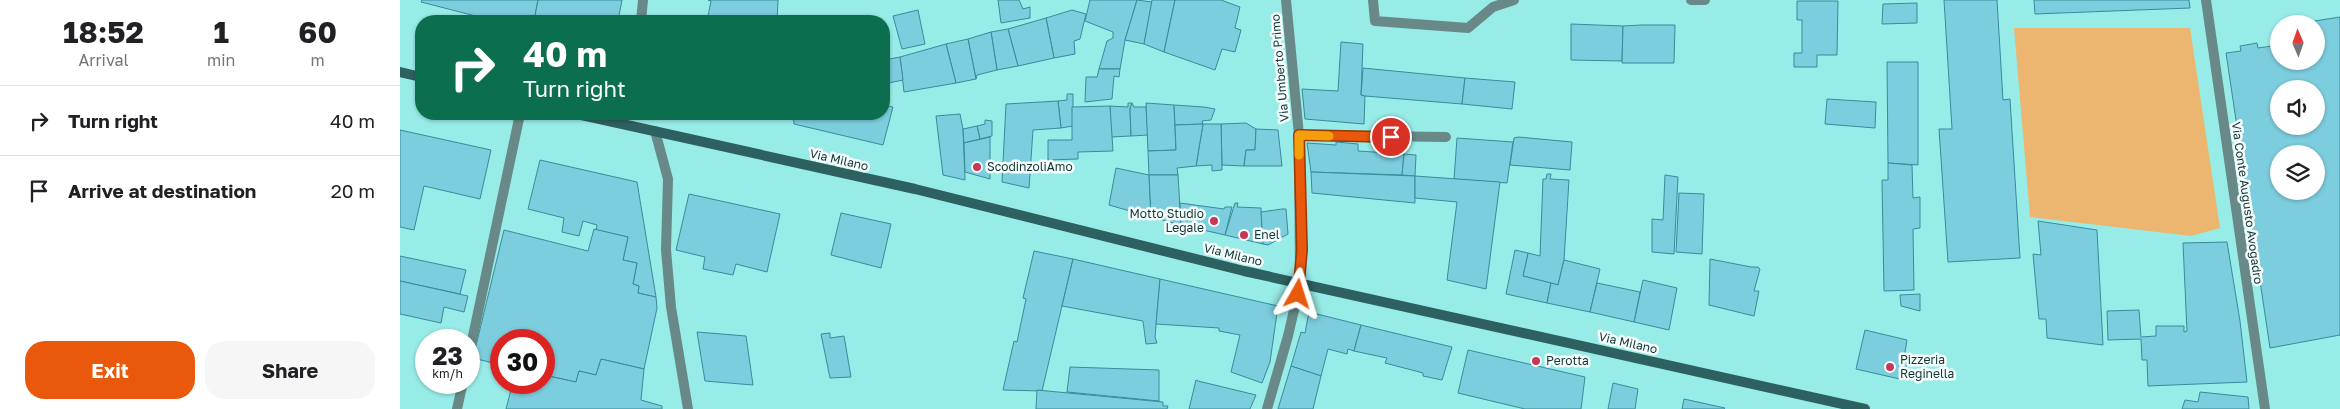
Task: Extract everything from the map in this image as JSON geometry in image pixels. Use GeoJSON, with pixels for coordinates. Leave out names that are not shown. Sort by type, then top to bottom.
{"type":"FeatureCollection","features":[{"type":"Feature","properties":{"kind":"main road"},"geometry":{"type":"LineString","coordinates":[[400,72],[415,76]]}},
{"type":"Feature","properties":{"kind":"main road","name":"Via Milano"},"geometry":{"type":"LineString","coordinates":[[625,120],[655,131],[915,190],[1300,284],[1866,409]]}},
{"type":"Feature","properties":{"kind":"street"},"geometry":{"type":"LineString","coordinates":[[642,15],[644,0]]}},
{"type":"Feature","properties":{"kind":"street","name":"Via Umberto Primo"},"geometry":{"type":"LineString","coordinates":[[1267,409],[1288,336],[1300,284],[1299,135],[1286,0]]}},
{"type":"Feature","properties":{"kind":"street"},"geometry":{"type":"LineString","coordinates":[[1372,0],[1375,20],[1468,28],[1493,6],[1514,0]]}},
{"type":"Feature","properties":{"kind":"street"},"geometry":{"type":"LineString","coordinates":[[1691,0],[1705,0]]}},
{"type":"Feature","properties":{"kind":"street","name":"Via Conte Augusto Avogadro"},"geometry":{"type":"LineString","coordinates":[[2206,0],[2265,409]]}},
{"type":"Feature","properties":{"kind":"street"},"geometry":{"type":"LineString","coordinates":[[474,329],[519,120]]}},
{"type":"Feature","properties":{"kind":"street"},"geometry":{"type":"LineString","coordinates":[[655,131],[668,179],[666,250],[672,307],[688,409]]}},
{"type":"Feature","properties":{"kind":"street"},"geometry":{"type":"LineString","coordinates":[[1299,135],[1446,137]]}},
{"type":"Feature","properties":{"kind":"street"},"geometry":{"type":"LineString","coordinates":[[457,409],[460,394]]}},
{"type":"Feature","properties":{"kind":"shaded area"},"geometry":{"type":"Polygon","coordinates":[[[2014,28],[2190,28],[2220,228],[2191,236],[2030,217],[2014,28]]]}},
{"type":"Feature","properties":{"kind":"building"},"geometry":{"type":"Polygon","coordinates":[[[422,0],[538,0],[535,15],[472,15],[421,2],[422,0]]]}},
{"type":"Feature","properties":{"kind":"building"},"geometry":{"type":"Polygon","coordinates":[[[538,0],[622,0],[619,15],[535,15],[538,0]]]}},
{"type":"Feature","properties":{"kind":"building"},"geometry":{"type":"Polygon","coordinates":[[[708,0],[778,0],[777,15],[708,15],[711,1],[708,0]]]}},
{"type":"Feature","properties":{"kind":"building"},"geometry":{"type":"Polygon","coordinates":[[[998,0],[1019,0],[1023,9],[1030,7],[1030,18],[1001,23],[998,0]]]}},
{"type":"Feature","properties":{"kind":"building"},"geometry":{"type":"Polygon","coordinates":[[[1090,0],[1137,0],[1125,40],[1120,69],[1099,69],[1107,41],[1113,38],[1113,32],[1085,21],[1090,0]]]}},
{"type":"Feature","properties":{"kind":"building"},"geometry":{"type":"Polygon","coordinates":[[[1137,0],[1152,2],[1144,44],[1125,40],[1137,0]]]}},
{"type":"Feature","properties":{"kind":"building"},"geometry":{"type":"Polygon","coordinates":[[[1152,0],[1175,0],[1164,52],[1144,44],[1152,0]]]}},
{"type":"Feature","properties":{"kind":"building"},"geometry":{"type":"Polygon","coordinates":[[[1175,0],[1221,0],[1240,7],[1235,28],[1241,30],[1235,52],[1222,49],[1215,70],[1164,52],[1175,0]]]}},
{"type":"Feature","properties":{"kind":"building"},"geometry":{"type":"Polygon","coordinates":[[[1944,0],[1997,0],[2003,100],[2010,99],[2020,258],[1948,262],[1939,129],[1952,129],[1944,0]]]}},
{"type":"Feature","properties":{"kind":"building"},"geometry":{"type":"Polygon","coordinates":[[[2034,0],[2189,0],[2190,8],[2035,14],[2034,0]]]}},
{"type":"Feature","properties":{"kind":"building"},"geometry":{"type":"Polygon","coordinates":[[[1797,1],[1838,1],[1837,55],[1817,55],[1817,67],[1794,67],[1794,53],[1802,53],[1802,20],[1797,20],[1797,1]]]}},
{"type":"Feature","properties":{"kind":"building"},"geometry":{"type":"Polygon","coordinates":[[[1917,3],[1917,23],[1882,24],[1883,4],[1917,3]]]}},
{"type":"Feature","properties":{"kind":"building"},"geometry":{"type":"Polygon","coordinates":[[[918,10],[925,44],[902,49],[893,16],[918,10]]]}},
{"type":"Feature","properties":{"kind":"building"},"geometry":{"type":"Polygon","coordinates":[[[1072,10],[1086,14],[1080,39],[1074,41],[1075,54],[1054,58],[1046,18],[1072,10]]]}},
{"type":"Feature","properties":{"kind":"building"},"geometry":{"type":"Polygon","coordinates":[[[2340,17],[2340,335],[2270,348],[2226,53],[2241,51],[2240,46],[2257,43],[2258,48],[2270,46],[2270,70],[2325,70],[2325,19],[2340,17]]]}},
{"type":"Feature","properties":{"kind":"building"},"geometry":{"type":"Polygon","coordinates":[[[1046,18],[1054,58],[1018,66],[1008,29],[1046,18]]]}},
{"type":"Feature","properties":{"kind":"building"},"geometry":{"type":"Polygon","coordinates":[[[1571,24],[1623,26],[1622,61],[1571,60],[1571,24]]]}},
{"type":"Feature","properties":{"kind":"building"},"geometry":{"type":"Polygon","coordinates":[[[1675,25],[1674,63],[1622,63],[1623,26],[1675,25]]]}},
{"type":"Feature","properties":{"kind":"building"},"geometry":{"type":"Polygon","coordinates":[[[1008,29],[1018,66],[997,70],[991,32],[1008,29]]]}},
{"type":"Feature","properties":{"kind":"building"},"geometry":{"type":"Polygon","coordinates":[[[991,32],[997,70],[977,75],[976,79],[968,39],[991,32]]]}},
{"type":"Feature","properties":{"kind":"building"},"geometry":{"type":"Polygon","coordinates":[[[968,39],[976,79],[956,83],[946,44],[968,39]]]}},
{"type":"Feature","properties":{"kind":"building"},"geometry":{"type":"Polygon","coordinates":[[[1341,42],[1363,44],[1361,95],[1365,96],[1364,124],[1305,119],[1302,89],[1338,91],[1341,42]]]}},
{"type":"Feature","properties":{"kind":"building"},"geometry":{"type":"Polygon","coordinates":[[[946,44],[956,83],[904,92],[900,57],[946,44]]]}},
{"type":"Feature","properties":{"kind":"building"},"geometry":{"type":"Polygon","coordinates":[[[900,57],[903,80],[890,83],[890,59],[900,57]]]}},
{"type":"Feature","properties":{"kind":"building"},"geometry":{"type":"Polygon","coordinates":[[[1887,62],[1918,62],[1918,165],[1888,163],[1887,62]]]}},
{"type":"Feature","properties":{"kind":"building"},"geometry":{"type":"Polygon","coordinates":[[[1363,68],[1465,78],[1462,104],[1361,95],[1363,68]]]}},
{"type":"Feature","properties":{"kind":"building"},"geometry":{"type":"Polygon","coordinates":[[[1099,69],[1120,69],[1119,77],[1114,76],[1112,99],[1085,102],[1086,77],[1097,77],[1099,69]]]}},
{"type":"Feature","properties":{"kind":"building"},"geometry":{"type":"Polygon","coordinates":[[[1465,78],[1515,82],[1512,109],[1462,104],[1465,78]]]}},
{"type":"Feature","properties":{"kind":"building"},"geometry":{"type":"Polygon","coordinates":[[[1067,94],[1073,94],[1073,126],[1061,128],[1058,101],[1067,100],[1067,94]]]}},
{"type":"Feature","properties":{"kind":"building"},"geometry":{"type":"Polygon","coordinates":[[[1827,99],[1876,102],[1875,128],[1825,124],[1827,99]]]}},
{"type":"Feature","properties":{"kind":"building"},"geometry":{"type":"Polygon","coordinates":[[[1058,101],[1061,128],[1033,130],[1029,188],[1002,182],[1006,104],[1058,101]]]}},
{"type":"Feature","properties":{"kind":"building"},"geometry":{"type":"Polygon","coordinates":[[[1128,103],[1132,103],[1130,109],[1131,136],[1111,137],[1110,106],[1128,107],[1128,103]]]}},
{"type":"Feature","properties":{"kind":"building"},"geometry":{"type":"Polygon","coordinates":[[[1132,103],[1134,107],[1146,107],[1148,135],[1131,136],[1130,109],[1132,103]]]}},
{"type":"Feature","properties":{"kind":"building"},"geometry":{"type":"Polygon","coordinates":[[[1146,103],[1174,105],[1176,150],[1148,151],[1146,103]]]}},
{"type":"Feature","properties":{"kind":"building"},"geometry":{"type":"Polygon","coordinates":[[[1174,105],[1215,109],[1211,120],[1202,121],[1203,124],[1175,125],[1174,105]]]}},
{"type":"Feature","properties":{"kind":"building"},"geometry":{"type":"Polygon","coordinates":[[[890,106],[893,107],[890,118],[890,106]]]}},
{"type":"Feature","properties":{"kind":"building"},"geometry":{"type":"Polygon","coordinates":[[[1110,106],[1113,151],[1078,152],[1078,159],[1048,160],[1048,140],[1072,140],[1072,107],[1110,106]]]}},
{"type":"Feature","properties":{"kind":"building"},"geometry":{"type":"Polygon","coordinates":[[[960,114],[963,129],[965,180],[943,175],[936,116],[960,114]]]}},
{"type":"Feature","properties":{"kind":"building"},"geometry":{"type":"Polygon","coordinates":[[[794,120],[890,120],[883,145],[794,124],[794,120]]]}},
{"type":"Feature","properties":{"kind":"building"},"geometry":{"type":"Polygon","coordinates":[[[985,120],[992,121],[992,136],[980,139],[977,126],[985,124],[985,120]]]}},
{"type":"Feature","properties":{"kind":"building"},"geometry":{"type":"Polygon","coordinates":[[[1246,123],[1256,129],[1255,150],[1246,150],[1244,166],[1222,165],[1221,124],[1246,123]]]}},
{"type":"Feature","properties":{"kind":"building"},"geometry":{"type":"Polygon","coordinates":[[[1203,124],[1221,124],[1222,170],[1212,171],[1212,165],[1196,166],[1203,124]]]}},
{"type":"Feature","properties":{"kind":"building"},"geometry":{"type":"Polygon","coordinates":[[[1203,124],[1196,166],[1177,168],[1178,175],[1149,175],[1148,151],[1176,150],[1175,125],[1203,124]]]}},
{"type":"Feature","properties":{"kind":"building"},"geometry":{"type":"Polygon","coordinates":[[[977,126],[980,139],[964,143],[963,129],[977,126]]]}},
{"type":"Feature","properties":{"kind":"building"},"geometry":{"type":"Polygon","coordinates":[[[1256,129],[1278,130],[1282,166],[1244,166],[1246,150],[1255,150],[1256,129]]]}},
{"type":"Feature","properties":{"kind":"building"},"geometry":{"type":"Polygon","coordinates":[[[400,130],[491,150],[480,199],[424,186],[414,230],[400,227],[400,130]]]}},
{"type":"Feature","properties":{"kind":"building"},"geometry":{"type":"Polygon","coordinates":[[[990,137],[990,179],[965,172],[964,143],[990,137]]]}},
{"type":"Feature","properties":{"kind":"building"},"geometry":{"type":"Polygon","coordinates":[[[1457,138],[1513,142],[1507,183],[1454,179],[1457,138]]]}},
{"type":"Feature","properties":{"kind":"building"},"geometry":{"type":"Polygon","coordinates":[[[1514,138],[1572,142],[1570,170],[1510,165],[1514,138]]]}},
{"type":"Feature","properties":{"kind":"building"},"geometry":{"type":"Polygon","coordinates":[[[1336,142],[1358,144],[1358,151],[1404,154],[1402,175],[1311,172],[1307,143],[1336,145],[1336,142]]]}},
{"type":"Feature","properties":{"kind":"building"},"geometry":{"type":"Polygon","coordinates":[[[1404,154],[1416,155],[1415,176],[1402,175],[1404,154]]]}},
{"type":"Feature","properties":{"kind":"building"},"geometry":{"type":"Polygon","coordinates":[[[540,160],[637,182],[656,297],[638,293],[639,286],[633,284],[637,263],[623,260],[628,237],[596,230],[597,225],[583,221],[579,236],[562,232],[564,218],[528,209],[540,160]]]}},
{"type":"Feature","properties":{"kind":"building"},"geometry":{"type":"Polygon","coordinates":[[[1888,163],[1912,165],[1913,198],[1920,197],[1920,228],[1913,229],[1914,290],[1884,291],[1882,180],[1888,180],[1888,163]]]}},
{"type":"Feature","properties":{"kind":"building"},"geometry":{"type":"Polygon","coordinates":[[[1116,168],[1149,175],[1151,217],[1109,205],[1116,168]]]}},
{"type":"Feature","properties":{"kind":"building"},"geometry":{"type":"Polygon","coordinates":[[[1311,172],[1415,176],[1415,203],[1312,193],[1311,172]]]}},
{"type":"Feature","properties":{"kind":"building"},"geometry":{"type":"Polygon","coordinates":[[[1547,174],[1551,174],[1550,179],[1569,180],[1564,260],[1558,285],[1523,276],[1528,253],[1540,256],[1543,179],[1546,179],[1547,174]]]}},
{"type":"Feature","properties":{"kind":"building"},"geometry":{"type":"Polygon","coordinates":[[[1149,175],[1178,175],[1181,225],[1151,217],[1149,175]]]}},
{"type":"Feature","properties":{"kind":"building"},"geometry":{"type":"Polygon","coordinates":[[[1665,175],[1678,177],[1674,254],[1652,252],[1652,219],[1663,220],[1665,175]]]}},
{"type":"Feature","properties":{"kind":"building"},"geometry":{"type":"Polygon","coordinates":[[[1415,176],[1500,182],[1486,289],[1447,280],[1457,202],[1415,198],[1415,176]]]}},
{"type":"Feature","properties":{"kind":"building"},"geometry":{"type":"Polygon","coordinates":[[[1679,193],[1704,194],[1702,254],[1676,252],[1679,193]]]}},
{"type":"Feature","properties":{"kind":"building"},"geometry":{"type":"Polygon","coordinates":[[[689,194],[780,214],[767,272],[736,264],[733,275],[703,269],[705,257],[676,250],[689,194]]]}},
{"type":"Feature","properties":{"kind":"building"},"geometry":{"type":"Polygon","coordinates":[[[1180,203],[1224,209],[1225,207],[1232,207],[1225,235],[1181,225],[1180,203]]]}},
{"type":"Feature","properties":{"kind":"building"},"geometry":{"type":"Polygon","coordinates":[[[1235,203],[1238,203],[1237,207],[1261,208],[1263,244],[1225,235],[1235,203]]]}},
{"type":"Feature","properties":{"kind":"building"},"geometry":{"type":"Polygon","coordinates":[[[1286,209],[1288,234],[1268,245],[1263,244],[1261,212],[1286,209]]]}},
{"type":"Feature","properties":{"kind":"building"},"geometry":{"type":"Polygon","coordinates":[[[841,213],[891,224],[881,268],[831,255],[841,213]]]}},
{"type":"Feature","properties":{"kind":"building"},"geometry":{"type":"Polygon","coordinates":[[[2038,221],[2097,230],[2103,345],[2047,338],[2046,319],[2039,319],[2033,254],[2041,255],[2038,221]]]}},
{"type":"Feature","properties":{"kind":"building"},"geometry":{"type":"Polygon","coordinates":[[[594,229],[628,237],[623,260],[637,263],[633,284],[639,286],[638,293],[656,297],[657,308],[644,369],[601,359],[596,375],[579,371],[576,382],[555,377],[555,329],[490,329],[490,362],[480,360],[480,329],[504,230],[588,251],[594,229]]]}},
{"type":"Feature","properties":{"kind":"building"},"geometry":{"type":"Polygon","coordinates":[[[2227,242],[2240,321],[2247,382],[2148,386],[2147,360],[2142,360],[2141,339],[2108,340],[2107,311],[2139,310],[2141,337],[2156,336],[2156,326],[2184,326],[2184,332],[2187,331],[2183,243],[2227,242]]]}},
{"type":"Feature","properties":{"kind":"building"},"geometry":{"type":"Polygon","coordinates":[[[1515,250],[1528,253],[1523,276],[1551,283],[1547,303],[1506,294],[1515,250]]]}},
{"type":"Feature","properties":{"kind":"building"},"geometry":{"type":"Polygon","coordinates":[[[1034,251],[1073,259],[1042,391],[1003,390],[1014,341],[1017,342],[1026,299],[1023,298],[1034,251]]]}},
{"type":"Feature","properties":{"kind":"building"},"geometry":{"type":"Polygon","coordinates":[[[400,256],[466,270],[460,294],[400,281],[400,256]]]}},
{"type":"Feature","properties":{"kind":"building"},"geometry":{"type":"Polygon","coordinates":[[[1073,259],[1160,279],[1155,337],[1157,343],[1146,344],[1143,321],[1062,306],[1073,259]]]}},
{"type":"Feature","properties":{"kind":"building"},"geometry":{"type":"Polygon","coordinates":[[[1710,259],[1758,267],[1760,269],[1754,291],[1759,291],[1754,316],[1709,305],[1710,259]]]}},
{"type":"Feature","properties":{"kind":"building"},"geometry":{"type":"Polygon","coordinates":[[[1564,260],[1600,269],[1590,312],[1547,303],[1551,283],[1558,285],[1564,260]]]}},
{"type":"Feature","properties":{"kind":"building"},"geometry":{"type":"Polygon","coordinates":[[[1160,279],[1278,306],[1270,362],[1262,383],[1231,372],[1240,335],[1219,331],[1219,328],[1156,324],[1160,279]]]}},
{"type":"Feature","properties":{"kind":"building"},"geometry":{"type":"Polygon","coordinates":[[[1643,280],[1677,288],[1669,330],[1634,322],[1643,280]]]}},
{"type":"Feature","properties":{"kind":"building"},"geometry":{"type":"Polygon","coordinates":[[[400,281],[468,296],[464,312],[444,307],[441,323],[400,314],[400,281]]]}},
{"type":"Feature","properties":{"kind":"building"},"geometry":{"type":"Polygon","coordinates":[[[1597,283],[1640,292],[1634,322],[1590,312],[1597,283]]]}},
{"type":"Feature","properties":{"kind":"building"},"geometry":{"type":"Polygon","coordinates":[[[1920,294],[1920,311],[1901,306],[1900,295],[1920,294]]]}},
{"type":"Feature","properties":{"kind":"building"},"geometry":{"type":"Polygon","coordinates":[[[1309,312],[1361,325],[1354,351],[1348,349],[1347,354],[1328,349],[1321,376],[1291,366],[1301,332],[1305,333],[1309,312]]]}},
{"type":"Feature","properties":{"kind":"building"},"geometry":{"type":"Polygon","coordinates":[[[1361,325],[1452,347],[1442,380],[1423,376],[1423,373],[1385,363],[1387,358],[1354,351],[1361,325]]]}},
{"type":"Feature","properties":{"kind":"building"},"geometry":{"type":"Polygon","coordinates":[[[1865,330],[1907,340],[1904,358],[1908,359],[1904,380],[1856,369],[1865,330]]]}},
{"type":"Feature","properties":{"kind":"building"},"geometry":{"type":"Polygon","coordinates":[[[697,332],[746,336],[753,385],[705,381],[697,332]]]}},
{"type":"Feature","properties":{"kind":"building"},"geometry":{"type":"Polygon","coordinates":[[[830,333],[830,338],[844,336],[851,377],[830,378],[821,334],[830,333]]]}},
{"type":"Feature","properties":{"kind":"building"},"geometry":{"type":"Polygon","coordinates":[[[1468,350],[1585,377],[1581,409],[1525,409],[1458,393],[1468,350]]]}},
{"type":"Feature","properties":{"kind":"building"},"geometry":{"type":"Polygon","coordinates":[[[601,359],[644,369],[641,400],[662,406],[662,409],[506,409],[510,394],[555,394],[555,377],[576,382],[579,371],[596,375],[601,359]]]}},
{"type":"Feature","properties":{"kind":"building"},"geometry":{"type":"Polygon","coordinates":[[[1291,366],[1321,376],[1313,409],[1278,409],[1291,366]]]}},
{"type":"Feature","properties":{"kind":"building"},"geometry":{"type":"Polygon","coordinates":[[[1070,367],[1159,370],[1159,401],[1067,392],[1070,367]]]}},
{"type":"Feature","properties":{"kind":"building"},"geometry":{"type":"Polygon","coordinates":[[[1196,380],[1256,395],[1250,409],[1189,409],[1196,380]]]}},
{"type":"Feature","properties":{"kind":"building"},"geometry":{"type":"Polygon","coordinates":[[[1613,383],[1638,389],[1635,409],[1608,409],[1613,383]]]}},
{"type":"Feature","properties":{"kind":"building"},"geometry":{"type":"Polygon","coordinates":[[[1037,390],[1163,402],[1163,406],[1168,406],[1167,409],[1036,409],[1037,390]]]}},
{"type":"Feature","properties":{"kind":"building"},"geometry":{"type":"Polygon","coordinates":[[[2200,392],[2248,397],[2249,409],[2182,409],[2185,400],[2198,402],[2200,392]]]}},
{"type":"Feature","properties":{"kind":"building"},"geometry":{"type":"Polygon","coordinates":[[[1684,399],[1725,408],[1682,409],[1684,399]]]}},
{"type":"Feature","properties":{"kind":"slow traffic"},"geometry":{"type":"LineString","coordinates":[[1299,155],[1299,135],[1329,136]]}},
{"type":"Feature","properties":{"kind":"place","name":"ScodinzoliAmo"},"geometry":{"type":"Point","coordinates":[977,167]}},
{"type":"Feature","properties":{"kind":"place","name":"Motto Studio Legale"},"geometry":{"type":"Point","coordinates":[1214,221]}},
{"type":"Feature","properties":{"kind":"place","name":"Enel"},"geometry":{"type":"Point","coordinates":[1244,235]}},
{"type":"Feature","properties":{"kind":"place","name":"Perotta"},"geometry":{"type":"Point","coordinates":[1536,361]}},
{"type":"Feature","properties":{"kind":"place","name":"Pizzeria Reginella"},"geometry":{"type":"Point","coordinates":[1890,367]}},
{"type":"Feature","properties":{"kind":"route"},"geometry":{"type":"LineString","coordinates":[[1298,294],[1302,250],[1299,135],[1391,137]]}}]}
